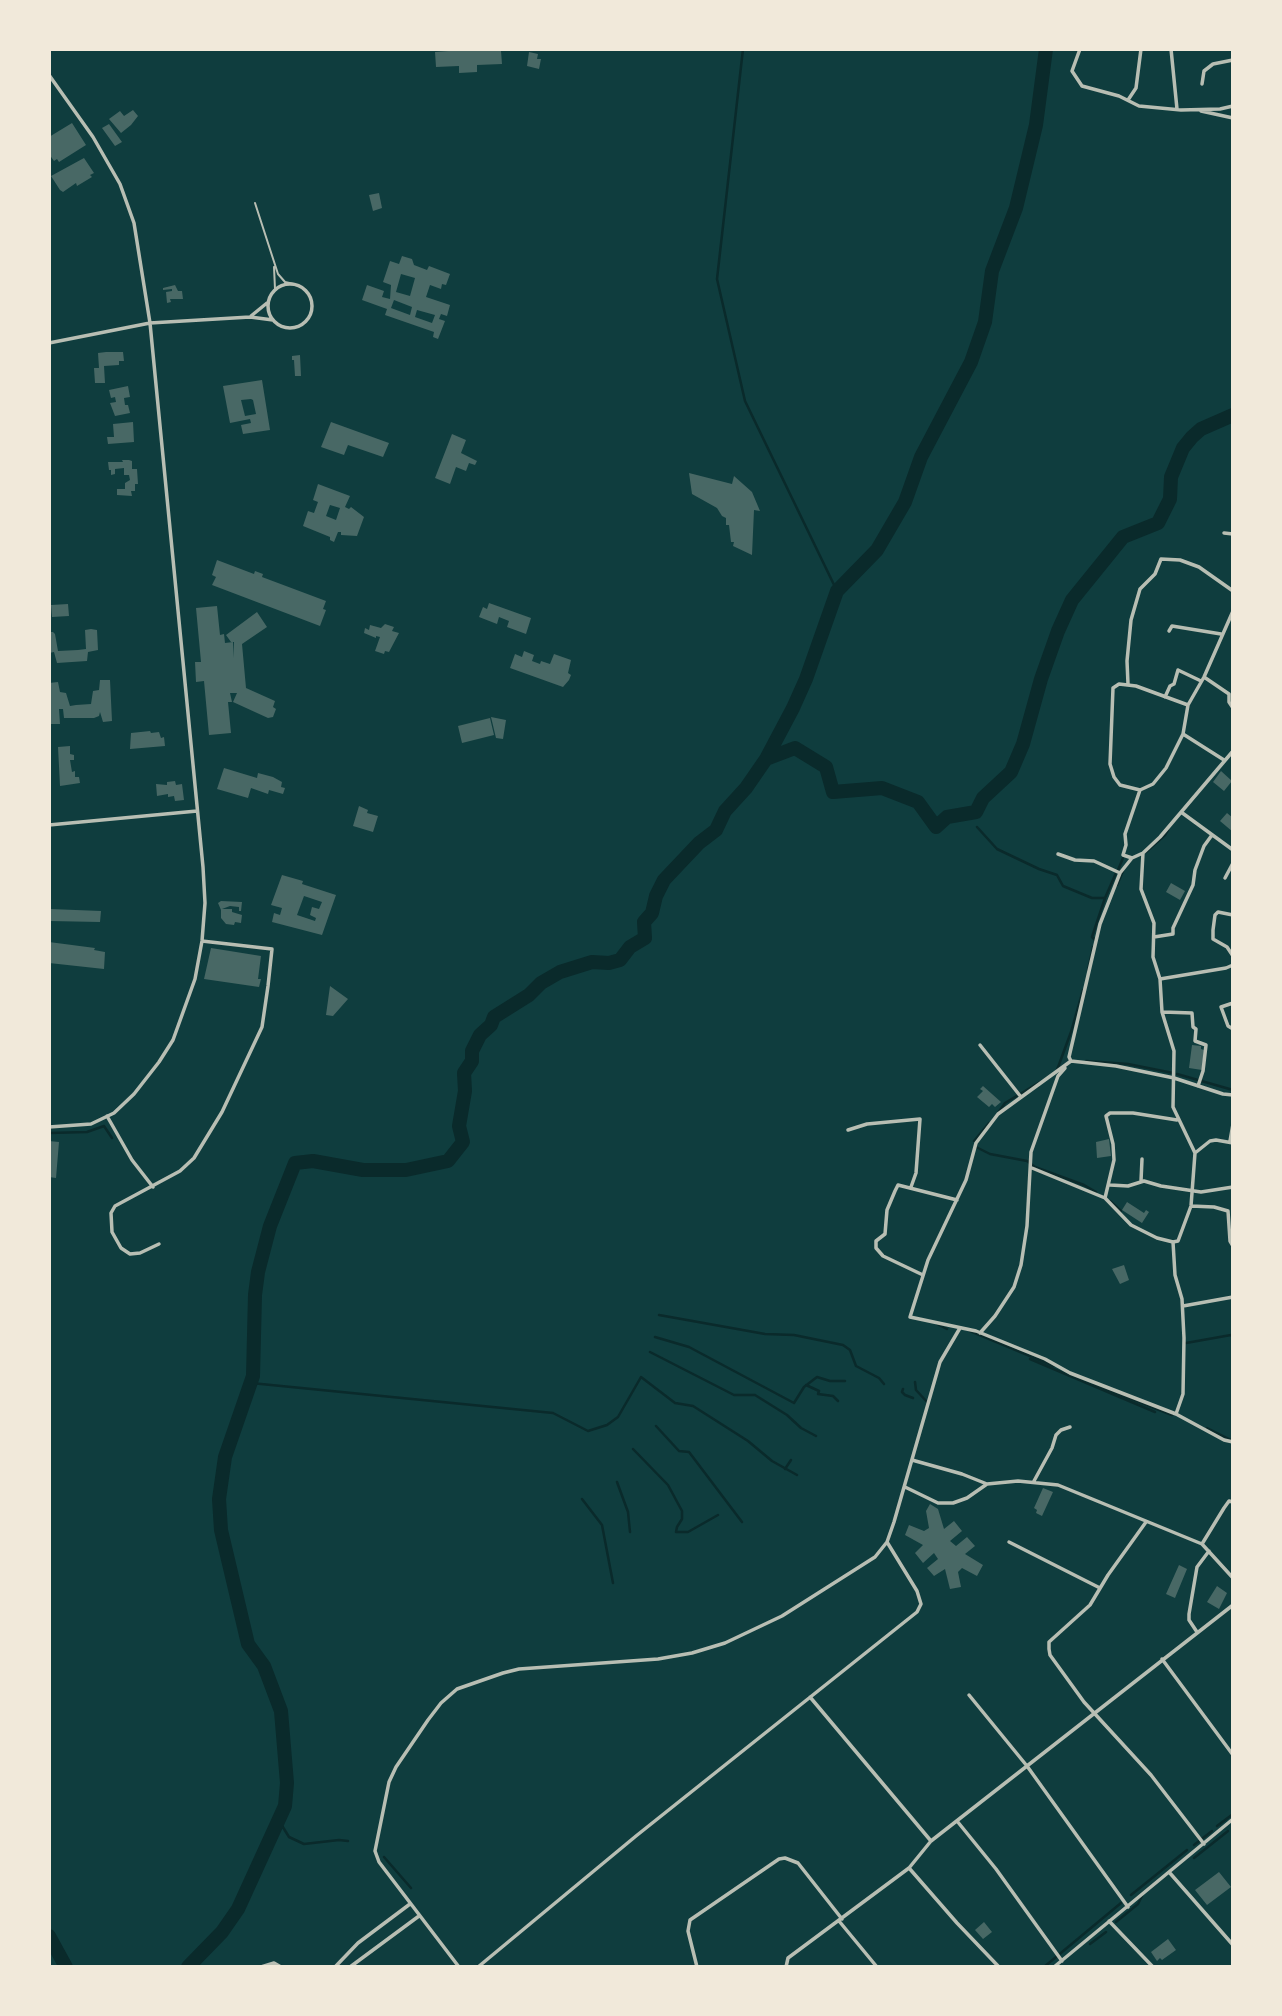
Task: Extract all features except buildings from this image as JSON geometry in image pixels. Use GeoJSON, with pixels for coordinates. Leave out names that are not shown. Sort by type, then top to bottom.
{"type":"FeatureCollection","features":[{"type":"Feature","properties":{"kind":"street"},"geometry":{"type":"LineString","coordinates":[[1080,49],[1072,71],[1080,84],[1139,106],[1220,110],[1233,106]]}},
{"type":"Feature","properties":{"kind":"street"},"geometry":{"type":"LineString","coordinates":[[1128,100],[1139,79],[1141,49]]}},
{"type":"Feature","properties":{"kind":"street"},"geometry":{"type":"LineString","coordinates":[[1171,49],[1177,109]]}},
{"type":"Feature","properties":{"kind":"street"},"geometry":{"type":"LineString","coordinates":[[1202,84],[1202,73],[1208,68],[1220,61],[1233,60]]}},
{"type":"Feature","properties":{"kind":"street"},"geometry":{"type":"LineString","coordinates":[[49,75],[93,137],[120,184],[134,223],[150,323],[204,891],[202,940],[195,979],[173,1040],[159,1062],[134,1094],[107,1116],[91,1124],[49,1127]]}},
{"type":"Feature","properties":{"kind":"street"},"geometry":{"type":"LineString","coordinates":[[1190,108],[1233,118]]}},
{"type":"Feature","properties":{"kind":"street"},"geometry":{"type":"LineString","coordinates":[[284,284],[294,284],[310,296],[310,315],[300,325],[283,327],[273,320],[267,309],[275,289],[284,284]]}},
{"type":"Feature","properties":{"kind":"street"},"geometry":{"type":"LineString","coordinates":[[250,317],[268,302]]}},
{"type":"Feature","properties":{"kind":"street"},"geometry":{"type":"LineString","coordinates":[[49,343],[150,323],[250,317],[273,320]]}},
{"type":"Feature","properties":{"kind":"street"},"geometry":{"type":"LineString","coordinates":[[1224,533],[1233,534]]}},
{"type":"Feature","properties":{"kind":"street"},"geometry":{"type":"LineString","coordinates":[[1128,684],[1131,620],[1140,589],[1156,574],[1161,559],[1180,560],[1199,567],[1233,591]]}},
{"type":"Feature","properties":{"kind":"street"},"geometry":{"type":"LineString","coordinates":[[1188,705],[1128,684],[1115,685],[1111,692],[1110,764],[1120,785],[1140,790],[1153,784],[1166,768],[1183,734],[1188,705],[1203,679],[1233,611]]}},
{"type":"Feature","properties":{"kind":"street"},"geometry":{"type":"LineString","coordinates":[[1170,631],[1172,626],[1221,634]]}},
{"type":"Feature","properties":{"kind":"street"},"geometry":{"type":"LineString","coordinates":[[1165,697],[1170,686],[1174,684],[1178,670],[1218,685],[1230,695],[1229,702],[1233,708]]}},
{"type":"Feature","properties":{"kind":"street"},"geometry":{"type":"LineString","coordinates":[[1183,734],[1224,760]]}},
{"type":"Feature","properties":{"kind":"street"},"geometry":{"type":"LineString","coordinates":[[1071,1061],[1069,1057],[1100,925],[1120,873],[1132,858],[1143,853],[1181,812],[1233,751]]}},
{"type":"Feature","properties":{"kind":"street"},"geometry":{"type":"LineString","coordinates":[[1132,858],[1123,855],[1125,834],[1140,790]]}},
{"type":"Feature","properties":{"kind":"street"},"geometry":{"type":"LineString","coordinates":[[49,825],[198,811]]}},
{"type":"Feature","properties":{"kind":"street"},"geometry":{"type":"LineString","coordinates":[[1181,812],[1233,850]]}},
{"type":"Feature","properties":{"kind":"street"},"geometry":{"type":"LineString","coordinates":[[1154,937],[1172,934],[1172,928],[1193,885],[1195,870],[1204,846],[1212,835]]}},
{"type":"Feature","properties":{"kind":"street"},"geometry":{"type":"LineString","coordinates":[[1058,853],[1075,860],[1094,861],[1120,873]]}},
{"type":"Feature","properties":{"kind":"street"},"geometry":{"type":"LineString","coordinates":[[1032,1168],[1105,1198],[1131,1226],[1157,1238],[1178,1241],[1194,1192],[1195,1153],[1172,1107],[1174,1051],[1163,1013],[1160,979],[1153,957],[1154,923],[1141,889],[1143,853]]}},
{"type":"Feature","properties":{"kind":"street"},"geometry":{"type":"LineString","coordinates":[[1225,878],[1233,863]]}},
{"type":"Feature","properties":{"kind":"street"},"geometry":{"type":"LineString","coordinates":[[1233,915],[1218,912],[1215,915],[1213,939],[1227,947],[1233,956]]}},
{"type":"Feature","properties":{"kind":"street"},"geometry":{"type":"LineString","coordinates":[[159,1244],[140,1253],[130,1254],[115,1241],[110,1224],[111,1213],[115,1206],[180,1171],[194,1158],[222,1112],[262,1027],[272,949],[202,940]]}},
{"type":"Feature","properties":{"kind":"street"},"geometry":{"type":"LineString","coordinates":[[1160,979],[1233,965]]}},
{"type":"Feature","properties":{"kind":"street"},"geometry":{"type":"LineString","coordinates":[[1233,1003],[1221,1007],[1228,1026],[1233,1030]]}},
{"type":"Feature","properties":{"kind":"street"},"geometry":{"type":"LineString","coordinates":[[1163,1013],[1192,1013],[1193,1027],[1196,1029],[1195,1041],[1206,1045],[1198,1086]]}},
{"type":"Feature","properties":{"kind":"street"},"geometry":{"type":"LineString","coordinates":[[980,1045],[1021,1097]]}},
{"type":"Feature","properties":{"kind":"street"},"geometry":{"type":"LineString","coordinates":[[980,1333],[1014,1287],[1021,1265],[1027,1226],[1031,1152],[1058,1076],[1071,1061]]}},
{"type":"Feature","properties":{"kind":"street"},"geometry":{"type":"LineString","coordinates":[[1233,1095],[1174,1078],[1116,1066],[1071,1061],[998,1114],[976,1143],[966,1180],[923,1275],[910,1317],[980,1333],[1056,1364],[1069,1373],[1176,1414],[1224,1440],[1233,1442]]}},
{"type":"Feature","properties":{"kind":"street"},"geometry":{"type":"LineString","coordinates":[[1105,1198],[1110,1185],[1114,1152],[1106,1116],[1110,1113],[1133,1112],[1177,1120]]}},
{"type":"Feature","properties":{"kind":"street"},"geometry":{"type":"LineString","coordinates":[[107,1116],[132,1160],[153,1187]]}},
{"type":"Feature","properties":{"kind":"street"},"geometry":{"type":"LineString","coordinates":[[848,1129],[867,1124],[920,1119],[916,1172],[911,1187]]}},
{"type":"Feature","properties":{"kind":"street"},"geometry":{"type":"LineString","coordinates":[[1195,1153],[1216,1139],[1231,1142],[1233,1124]]}},
{"type":"Feature","properties":{"kind":"street"},"geometry":{"type":"LineString","coordinates":[[1141,1181],[1142,1159]]}},
{"type":"Feature","properties":{"kind":"street"},"geometry":{"type":"LineString","coordinates":[[1110,1185],[1128,1186],[1141,1181],[1194,1192],[1233,1188]]}},
{"type":"Feature","properties":{"kind":"street"},"geometry":{"type":"LineString","coordinates":[[923,1275],[883,1256],[876,1244],[885,1234],[887,1210],[898,1185],[957,1200]]}},
{"type":"Feature","properties":{"kind":"street"},"geometry":{"type":"LineString","coordinates":[[1191,1206],[1228,1211],[1233,1246]]}},
{"type":"Feature","properties":{"kind":"street"},"geometry":{"type":"LineString","coordinates":[[1173,1242],[1175,1275],[1183,1307],[1184,1389],[1176,1414]]}},
{"type":"Feature","properties":{"kind":"street"},"geometry":{"type":"LineString","coordinates":[[1183,1307],[1233,1297]]}},
{"type":"Feature","properties":{"kind":"street"},"geometry":{"type":"LineString","coordinates":[[459,1967],[379,1862],[375,1851],[387,1790],[396,1767],[441,1703],[457,1689],[519,1669],[658,1659],[725,1643],[782,1616],[875,1557],[887,1542],[936,1373],[946,1349],[960,1328]]}},
{"type":"Feature","properties":{"kind":"street"},"geometry":{"type":"LineString","coordinates":[[1034,1481],[1056,1435],[1070,1427]]}},
{"type":"Feature","properties":{"kind":"street"},"geometry":{"type":"LineString","coordinates":[[912,1460],[987,1484],[1034,1481],[1069,1488],[1202,1544],[1233,1578]]}},
{"type":"Feature","properties":{"kind":"street"},"geometry":{"type":"LineString","coordinates":[[905,1487],[938,1503],[953,1503],[967,1498],[987,1484]]}},
{"type":"Feature","properties":{"kind":"street"},"geometry":{"type":"LineString","coordinates":[[1202,1544],[1223,1507],[1229,1501],[1233,1502]]}},
{"type":"Feature","properties":{"kind":"street"},"geometry":{"type":"LineString","coordinates":[[1146,1522],[1083,1614],[1049,1642],[1050,1656],[1204,1844]]}},
{"type":"Feature","properties":{"kind":"street"},"geometry":{"type":"LineString","coordinates":[[478,1967],[920,1608],[917,1591],[887,1542]]}},
{"type":"Feature","properties":{"kind":"street"},"geometry":{"type":"LineString","coordinates":[[1009,1542],[1100,1588]]}},
{"type":"Feature","properties":{"kind":"street"},"geometry":{"type":"LineString","coordinates":[[1197,1632],[1189,1620],[1189,1614],[1198,1567],[1209,1551]]}},
{"type":"Feature","properties":{"kind":"street"},"geometry":{"type":"LineString","coordinates":[[786,1967],[788,1958],[909,1868],[931,1841],[1096,1715],[1233,1605]]}},
{"type":"Feature","properties":{"kind":"street"},"geometry":{"type":"LineString","coordinates":[[1162,1660],[1233,1755]]}},
{"type":"Feature","properties":{"kind":"street"},"geometry":{"type":"LineString","coordinates":[[969,1695],[1027,1766],[1128,1907]]}},
{"type":"Feature","properties":{"kind":"street"},"geometry":{"type":"LineString","coordinates":[[810,1697],[931,1841]]}},
{"type":"Feature","properties":{"kind":"street"},"geometry":{"type":"LineString","coordinates":[[1054,1967],[1233,1819]]}},
{"type":"Feature","properties":{"kind":"street"},"geometry":{"type":"LineString","coordinates":[[957,1821],[996,1869],[1062,1961]]}},
{"type":"Feature","properties":{"kind":"street"},"geometry":{"type":"LineString","coordinates":[[1228,1823],[1233,1830]]}},
{"type":"Feature","properties":{"kind":"street"},"geometry":{"type":"LineString","coordinates":[[697,1967],[688,1931],[690,1920],[779,1858],[798,1863],[877,1967]]}},
{"type":"Feature","properties":{"kind":"street"},"geometry":{"type":"LineString","coordinates":[[909,1868],[999,1967]]}},
{"type":"Feature","properties":{"kind":"street"},"geometry":{"type":"LineString","coordinates":[[1169,1872],[1233,1945]]}},
{"type":"Feature","properties":{"kind":"street"},"geometry":{"type":"LineString","coordinates":[[335,1967],[358,1943],[410,1904]]}},
{"type":"Feature","properties":{"kind":"street"},"geometry":{"type":"LineString","coordinates":[[350,1967],[419,1916]]}},
{"type":"Feature","properties":{"kind":"street"},"geometry":{"type":"LineString","coordinates":[[1110,1921],[1153,1967]]}},
{"type":"Feature","properties":{"kind":"street"},"geometry":{"type":"LineString","coordinates":[[261,1967],[274,1963],[281,1967]]}},
{"type":"Feature","properties":{"kind":"lane"},"geometry":{"type":"LineString","coordinates":[[255,203],[273,263],[281,279],[294,284]]}},
{"type":"Feature","properties":{"kind":"lane"},"geometry":{"type":"LineString","coordinates":[[273,263],[275,289]]}},
{"type":"Feature","properties":{"kind":"waterway"},"geometry":{"type":"LineString","coordinates":[[743,49],[717,279],[745,401],[837,591]]}},
{"type":"Feature","properties":{"kind":"waterway"},"geometry":{"type":"LineString","coordinates":[[188,1967],[222,1932],[238,1909],[285,1806],[287,1783],[281,1711],[264,1666],[248,1644],[221,1530],[219,1499],[225,1457],[253,1376],[258,1272],[270,1226],[295,1163],[313,1161],[363,1170],[406,1170],[448,1161],[463,1142],[459,1126],[465,1091],[464,1073],[472,1061],[472,1051],[480,1035],[491,1025],[494,1017],[560,972],[592,962],[609,963],[620,960],[630,947],[645,938],[644,922],[652,913],[664,880],[699,843],[716,830],[725,811],[746,788],[766,759],[806,679],[837,591],[877,550],[905,502],[921,457],[971,362],[985,322],[992,271],[1016,208],[1036,125],[1046,49]]}},
{"type":"Feature","properties":{"kind":"waterway"},"geometry":{"type":"LineString","coordinates":[[766,759],[795,748],[826,767],[833,792],[882,788],[918,802],[936,827],[947,817],[976,812],[983,798],[1011,772],[1023,744],[1058,631],[1072,600],[1123,537],[1158,523],[1170,499],[1171,477],[1183,448],[1192,437],[1201,429],[1233,415]]}},
{"type":"Feature","properties":{"kind":"waterway"},"geometry":{"type":"LineString","coordinates":[[977,827],[997,849],[1057,875],[1063,886],[1092,898],[1105,898]]}},
{"type":"Feature","properties":{"kind":"waterway"},"geometry":{"type":"LineString","coordinates":[[1146,852],[1168,830]]}},
{"type":"Feature","properties":{"kind":"waterway"},"geometry":{"type":"LineString","coordinates":[[1118,870],[1123,858]]}},
{"type":"Feature","properties":{"kind":"waterway"},"geometry":{"type":"LineString","coordinates":[[1117,885],[1123,871]]}},
{"type":"Feature","properties":{"kind":"waterway"},"geometry":{"type":"LineString","coordinates":[[1095,940],[1092,937],[1116,873]]}},
{"type":"Feature","properties":{"kind":"waterway"},"geometry":{"type":"LineString","coordinates":[[1088,970],[1093,947]]}},
{"type":"Feature","properties":{"kind":"waterway"},"geometry":{"type":"LineString","coordinates":[[1057,1070],[1083,990]]}},
{"type":"Feature","properties":{"kind":"waterway"},"geometry":{"type":"LineString","coordinates":[[1086,1061],[1128,1064],[1173,1073]]}},
{"type":"Feature","properties":{"kind":"waterway"},"geometry":{"type":"LineString","coordinates":[[1177,1074],[1233,1090]]}},
{"type":"Feature","properties":{"kind":"waterway"},"geometry":{"type":"LineString","coordinates":[[998,1113],[1005,1103],[1040,1082]]}},
{"type":"Feature","properties":{"kind":"waterway"},"geometry":{"type":"LineString","coordinates":[[974,1141],[989,1123]]}},
{"type":"Feature","properties":{"kind":"waterway"},"geometry":{"type":"LineString","coordinates":[[49,1133],[87,1132],[104,1126],[112,1138]]}},
{"type":"Feature","properties":{"kind":"waterway"},"geometry":{"type":"LineString","coordinates":[[976,1147],[990,1154],[1027,1161],[1035,1167],[1096,1192]]}},
{"type":"Feature","properties":{"kind":"waterway"},"geometry":{"type":"LineString","coordinates":[[1110,1201],[1121,1211]]}},
{"type":"Feature","properties":{"kind":"waterway"},"geometry":{"type":"LineString","coordinates":[[659,1315],[843,1345],[850,1350],[856,1366],[879,1378],[884,1384]]}},
{"type":"Feature","properties":{"kind":"waterway"},"geometry":{"type":"LineString","coordinates":[[937,1324],[947,1329]]}},
{"type":"Feature","properties":{"kind":"waterway"},"geometry":{"type":"LineString","coordinates":[[970,1331],[1054,1366]]}},
{"type":"Feature","properties":{"kind":"waterway"},"geometry":{"type":"LineString","coordinates":[[1186,1343],[1231,1335],[1233,1337]]}},
{"type":"Feature","properties":{"kind":"waterway"},"geometry":{"type":"LineString","coordinates":[[655,1337],[689,1347],[794,1403],[804,1387],[817,1377],[830,1381],[845,1381]]}},
{"type":"Feature","properties":{"kind":"waterway"},"geometry":{"type":"LineString","coordinates":[[650,1352],[734,1395],[755,1395],[816,1436]]}},
{"type":"Feature","properties":{"kind":"waterway"},"geometry":{"type":"LineString","coordinates":[[1030,1359],[1155,1412]]}},
{"type":"Feature","properties":{"kind":"waterway"},"geometry":{"type":"LineString","coordinates":[[251,1383],[553,1413],[588,1431],[607,1425],[618,1417],[641,1377],[675,1403],[693,1406],[748,1441],[772,1461],[797,1475]]}},
{"type":"Feature","properties":{"kind":"waterway"},"geometry":{"type":"LineString","coordinates":[[915,1382],[916,1390],[928,1403]]}},
{"type":"Feature","properties":{"kind":"waterway"},"geometry":{"type":"LineString","coordinates":[[1094,1384],[1172,1415]]}},
{"type":"Feature","properties":{"kind":"waterway"},"geometry":{"type":"LineString","coordinates":[[806,1385],[819,1391],[818,1394],[833,1396],[838,1401]]}},
{"type":"Feature","properties":{"kind":"waterway"},"geometry":{"type":"LineString","coordinates":[[903,1389],[905,1395],[913,1398]]}},
{"type":"Feature","properties":{"kind":"waterway"},"geometry":{"type":"LineString","coordinates":[[656,1426],[679,1451],[689,1452],[742,1522]]}},
{"type":"Feature","properties":{"kind":"waterway"},"geometry":{"type":"LineString","coordinates":[[1207,1428],[1233,1441]]}},
{"type":"Feature","properties":{"kind":"waterway"},"geometry":{"type":"LineString","coordinates":[[633,1449],[668,1485],[682,1511],[682,1519],[676,1532],[688,1532],[718,1515]]}},
{"type":"Feature","properties":{"kind":"waterway"},"geometry":{"type":"LineString","coordinates":[[785,1469],[791,1460]]}},
{"type":"Feature","properties":{"kind":"waterway"},"geometry":{"type":"LineString","coordinates":[[617,1482],[628,1512],[630,1532]]}},
{"type":"Feature","properties":{"kind":"waterway"},"geometry":{"type":"LineString","coordinates":[[582,1499],[602,1525],[613,1583]]}},
{"type":"Feature","properties":{"kind":"waterway"},"geometry":{"type":"LineString","coordinates":[[1217,1826],[1233,1814]]}},
{"type":"Feature","properties":{"kind":"waterway"},"geometry":{"type":"LineString","coordinates":[[277,1826],[281,1824],[289,1837],[304,1844],[348,1841]]}},
{"type":"Feature","properties":{"kind":"waterway"},"geometry":{"type":"LineString","coordinates":[[1194,1845],[1212,1831]]}},
{"type":"Feature","properties":{"kind":"waterway"},"geometry":{"type":"LineString","coordinates":[[1194,1858],[1228,1831]]}},
{"type":"Feature","properties":{"kind":"waterway"},"geometry":{"type":"LineString","coordinates":[[1131,1895],[1187,1850]]}},
{"type":"Feature","properties":{"kind":"waterway"},"geometry":{"type":"LineString","coordinates":[[384,1857],[411,1888]]}},
{"type":"Feature","properties":{"kind":"waterway"},"geometry":{"type":"LineString","coordinates":[[1116,1922],[1138,1904],[1142,1896]]}},
{"type":"Feature","properties":{"kind":"waterway"},"geometry":{"type":"LineString","coordinates":[[1044,1967],[1121,1903]]}},
{"type":"Feature","properties":{"kind":"waterway"},"geometry":{"type":"LineString","coordinates":[[1090,1944],[1106,1932]]}},
{"type":"Feature","properties":{"kind":"waterway"},"geometry":{"type":"LineString","coordinates":[[49,1936],[66,1967]]}}]}
